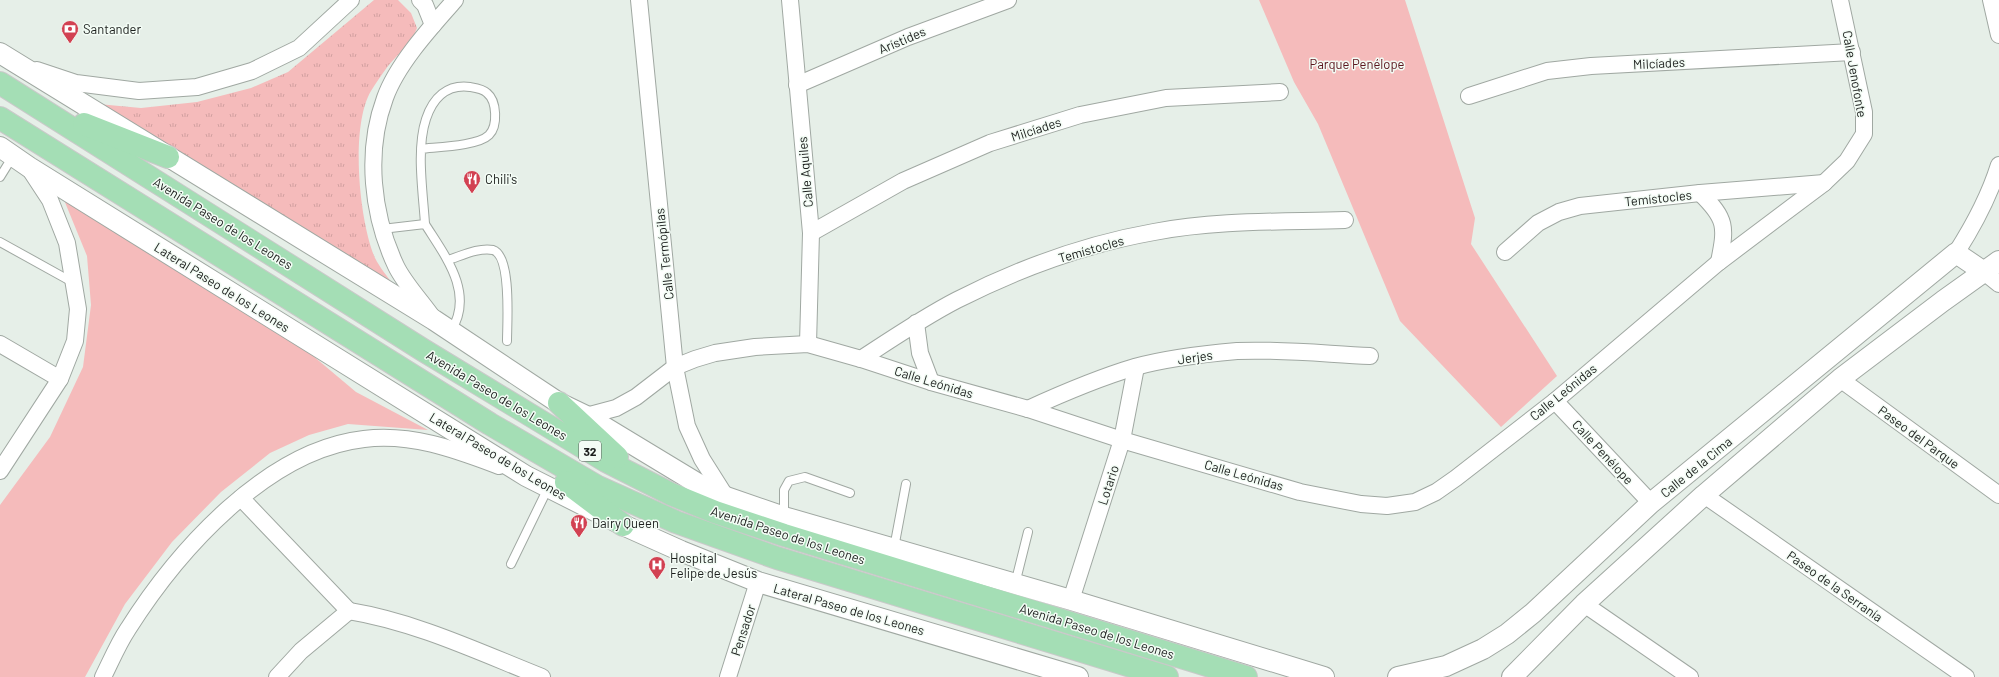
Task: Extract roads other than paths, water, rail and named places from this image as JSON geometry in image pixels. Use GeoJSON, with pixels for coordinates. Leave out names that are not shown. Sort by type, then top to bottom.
{"type":"FeatureCollection","features":[{"type":"Feature","properties":{"kind":"main road","name":"Avenida Paseo de los Leones"},"geometry":{"type":"LineString","coordinates":[[0,83],[437,359],[606,461],[671,494],[715,512],[784,535],[1246,677]]}},
{"type":"Feature","properties":{"kind":"main road"},"geometry":{"type":"LineString","coordinates":[[34,104],[168,157]]}},
{"type":"Feature","properties":{"kind":"main road","name":"Avenida Paseo de los Leones"},"geometry":{"type":"LineString","coordinates":[[0,118],[490,424],[598,487],[676,522],[777,558],[1167,677]]}},
{"type":"Feature","properties":{"kind":"main road"},"geometry":{"type":"LineString","coordinates":[[0,128],[46,148]]}},
{"type":"Feature","properties":{"kind":"main road"},"geometry":{"type":"LineString","coordinates":[[559,403],[642,480]]}},
{"type":"Feature","properties":{"kind":"main road"},"geometry":{"type":"LineString","coordinates":[[490,424],[623,525]]}},
{"type":"Feature","properties":{"kind":"street"},"geometry":{"type":"LineString","coordinates":[[18,64],[76,83],[138,91],[197,87],[252,71],[299,48],[351,0]]}},
{"type":"Feature","properties":{"kind":"street"},"geometry":{"type":"LineString","coordinates":[[420,0],[425,5],[433,25]]}},
{"type":"Feature","properties":{"kind":"street"},"geometry":{"type":"LineString","coordinates":[[434,320],[397,268],[382,230],[373,180],[375,135],[385,98],[404,63],[433,25],[455,0]]}},
{"type":"Feature","properties":{"kind":"street","name":"Calle Termópilas"},"geometry":{"type":"LineString","coordinates":[[639,0],[675,367],[687,426],[702,459],[726,497]]}},
{"type":"Feature","properties":{"kind":"street","name":"Calle Aquiles"},"geometry":{"type":"LineString","coordinates":[[790,0],[811,233],[808,344]]}},
{"type":"Feature","properties":{"kind":"street","name":"Arístides"},"geometry":{"type":"LineString","coordinates":[[797,85],[908,37],[1008,0]]}},
{"type":"Feature","properties":{"kind":"street","name":"Calle Jenofonte"},"geometry":{"type":"LineString","coordinates":[[1824,183],[1847,161],[1864,134],[1864,112],[1840,0]]}},
{"type":"Feature","properties":{"kind":"street"},"geometry":{"type":"LineString","coordinates":[[1991,0],[1999,35]]}},
{"type":"Feature","properties":{"kind":"street","name":"Milcíades"},"geometry":{"type":"LineString","coordinates":[[1469,96],[1547,70],[1591,66],[1852,52]]}},
{"type":"Feature","properties":{"kind":"street","name":"Avenida Paseo de los Leones"},"geometry":{"type":"LineString","coordinates":[[0,53],[434,320],[559,403],[586,416],[694,481],[726,497],[784,517],[1071,600],[1279,670],[1324,677]]}},
{"type":"Feature","properties":{"kind":"street","name":"Milcíades"},"geometry":{"type":"LineString","coordinates":[[811,233],[903,181],[990,143],[1080,115],[1166,98],[1280,92]]}},
{"type":"Feature","properties":{"kind":"street"},"geometry":{"type":"LineString","coordinates":[[0,471],[60,379],[75,341],[78,309],[75,283],[67,243],[56,213],[50,200],[14,156]]}},
{"type":"Feature","properties":{"kind":"street","name":"Lateral Paseo de los Leones"},"geometry":{"type":"LineString","coordinates":[[14,156],[526,476],[623,525],[681,551],[758,582],[1078,677]]}},
{"type":"Feature","properties":{"kind":"street"},"geometry":{"type":"LineString","coordinates":[[1956,253],[1971,229],[1988,195],[1999,165]]}},
{"type":"Feature","properties":{"kind":"street","name":"Calle Leónidas"},"geometry":{"type":"LineString","coordinates":[[586,416],[616,408],[636,397],[675,367],[715,353],[755,347],[808,344],[861,359],[931,382],[1028,409],[1122,440],[1300,492],[1361,504],[1387,506],[1415,502],[1436,492],[1555,401],[1719,262],[1824,183]]}},
{"type":"Feature","properties":{"kind":"street","name":"Temístocles"},"geometry":{"type":"LineString","coordinates":[[1505,252],[1538,223],[1559,212],[1580,206],[1700,193],[1824,183]]}},
{"type":"Feature","properties":{"kind":"street"},"geometry":{"type":"LineString","coordinates":[[1700,193],[1714,206],[1722,218],[1725,234],[1719,262]]}},
{"type":"Feature","properties":{"kind":"street","name":"Temístocles"},"geometry":{"type":"LineString","coordinates":[[861,359],[916,323],[956,300],[1043,263],[1094,246],[1155,231],[1212,225],[1345,220]]}},
{"type":"Feature","properties":{"kind":"street","name":"Calle de la Cima"},"geometry":{"type":"LineString","coordinates":[[1398,677],[1444,671],[1482,649],[1517,626],[1651,503],[1956,253],[1994,272]]}},
{"type":"Feature","properties":{"kind":"street","name":"Calle de la Cima"},"geometry":{"type":"LineString","coordinates":[[1512,677],[1584,604],[1704,494],[1840,379],[1943,301],[1994,272]]}},
{"type":"Feature","properties":{"kind":"street"},"geometry":{"type":"LineString","coordinates":[[916,323],[920,353],[931,382]]}},
{"type":"Feature","properties":{"kind":"street"},"geometry":{"type":"LineString","coordinates":[[0,344],[60,379]]}},
{"type":"Feature","properties":{"kind":"street","name":"Jerjes"},"geometry":{"type":"LineString","coordinates":[[1028,409],[1069,390],[1136,367],[1204,355],[1237,351],[1370,356]]}},
{"type":"Feature","properties":{"kind":"street","name":"Lotario"},"geometry":{"type":"LineString","coordinates":[[1071,600],[1122,440],[1136,367]]}},
{"type":"Feature","properties":{"kind":"street","name":"Paseo del Parque"},"geometry":{"type":"LineString","coordinates":[[1840,379],[1999,495]]}},
{"type":"Feature","properties":{"kind":"street","name":"Calle Penélope"},"geometry":{"type":"LineString","coordinates":[[1555,401],[1651,503]]}},
{"type":"Feature","properties":{"kind":"street"},"geometry":{"type":"LineString","coordinates":[[103,677],[128,630],[161,581],[194,543],[241,498],[285,465],[308,454],[335,444],[365,438],[397,438],[424,441],[454,449],[526,476]]}},
{"type":"Feature","properties":{"kind":"street","name":"Paseo de la Serranía"},"geometry":{"type":"LineString","coordinates":[[1704,494],[1966,677]]}},
{"type":"Feature","properties":{"kind":"street"},"geometry":{"type":"LineString","coordinates":[[241,498],[349,611],[384,618],[429,632],[542,677]]}},
{"type":"Feature","properties":{"kind":"street","name":"Pensador"},"geometry":{"type":"LineString","coordinates":[[728,677],[758,582]]}},
{"type":"Feature","properties":{"kind":"street"},"geometry":{"type":"LineString","coordinates":[[1584,604],[1690,677]]}},
{"type":"Feature","properties":{"kind":"street"},"geometry":{"type":"LineString","coordinates":[[277,677],[301,651],[349,611]]}},
{"type":"Feature","properties":{"kind":"lane"},"geometry":{"type":"LineString","coordinates":[[421,149],[467,143],[481,140],[489,135],[494,128],[495,118],[494,104],[488,93],[478,88],[465,86],[455,87],[443,92],[430,108],[426,120],[421,149],[425,224],[448,260],[460,292],[462,302],[458,320],[451,331]]}},
{"type":"Feature","properties":{"kind":"lane"},"geometry":{"type":"LineString","coordinates":[[0,177],[14,156]]}},
{"type":"Feature","properties":{"kind":"lane"},"geometry":{"type":"LineString","coordinates":[[382,230],[425,224]]}},
{"type":"Feature","properties":{"kind":"lane"},"geometry":{"type":"LineString","coordinates":[[0,242],[75,283]]}},
{"type":"Feature","properties":{"kind":"lane"},"geometry":{"type":"LineString","coordinates":[[448,260],[483,250],[492,250],[500,255],[504,265],[506,280],[507,341]]}},
{"type":"Feature","properties":{"kind":"lane"},"geometry":{"type":"LineString","coordinates":[[784,517],[784,490],[789,481],[805,477],[850,493]]}},
{"type":"Feature","properties":{"kind":"lane"},"geometry":{"type":"LineString","coordinates":[[893,549],[906,484]]}},
{"type":"Feature","properties":{"kind":"lane"},"geometry":{"type":"LineString","coordinates":[[511,564],[548,488]]}},
{"type":"Feature","properties":{"kind":"lane"},"geometry":{"type":"LineString","coordinates":[[1015,584],[1028,532]]}},
{"type":"Feature","properties":{"kind":"place","name":"Santander"},"geometry":{"type":"Point","coordinates":[70,44]}},
{"type":"Feature","properties":{"kind":"place","name":"Chili's"},"geometry":{"type":"Point","coordinates":[472,194]}},
{"type":"Feature","properties":{"kind":"place","name":"Dairy Queen"},"geometry":{"type":"Point","coordinates":[579,538]}},
{"type":"Feature","properties":{"kind":"place","name":"Hospital Felipe de Jesús"},"geometry":{"type":"Point","coordinates":[657,580]}},
{"type":"Feature","properties":{"kind":"park label","name":"Parque Penélope"},"geometry":{"type":"Point","coordinates":[1357,64]}}]}
